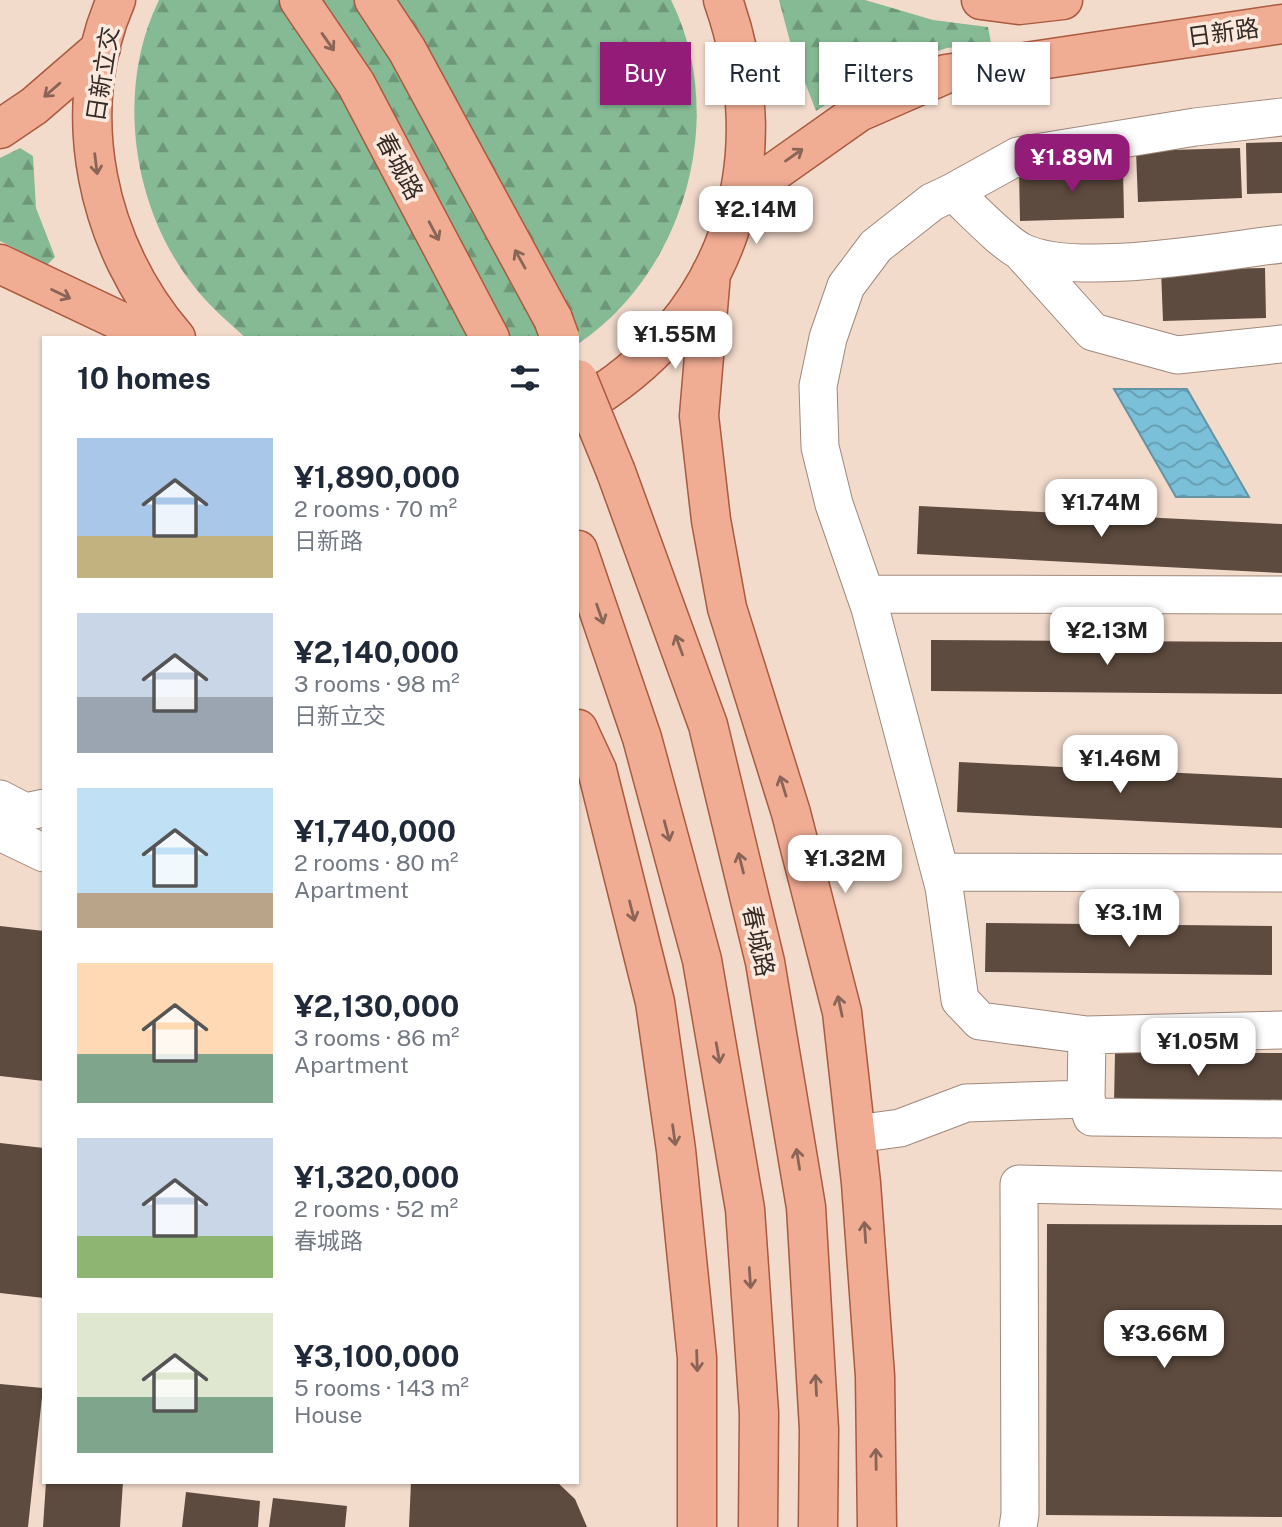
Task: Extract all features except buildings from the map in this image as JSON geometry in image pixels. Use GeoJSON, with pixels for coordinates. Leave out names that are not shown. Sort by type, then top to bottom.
{"type":"FeatureCollection","features":[{"type":"Feature","properties":{"kind":"main road","name":"日新立交"},"geometry":{"type":"LineString","coordinates":[[116,0],[101,48],[92,129],[96,170],[105,210],[119,249],[137,286],[174,336]]}},
{"type":"Feature","properties":{"kind":"main road","name":"春城路"},"geometry":{"type":"LineString","coordinates":[[299,0],[356,84],[489,336]]}},
{"type":"Feature","properties":{"kind":"main road"},"geometry":{"type":"LineString","coordinates":[[374,0],[407,50],[556,329]]}},
{"type":"Feature","properties":{"kind":"main road"},"geometry":{"type":"LineString","coordinates":[[579,407],[635,369],[665,340],[691,308],[728,235],[740,196],[748,114],[744,74],[723,0]]}},
{"type":"Feature","properties":{"kind":"main road"},"geometry":{"type":"LineString","coordinates":[[981,0],[1019,5],[1063,0]]}},
{"type":"Feature","properties":{"kind":"main road","name":"日新路"},"geometry":{"type":"LineString","coordinates":[[740,196],[859,111],[946,74],[1282,24]]}},
{"type":"Feature","properties":{"kind":"main road"},"geometry":{"type":"LineString","coordinates":[[0,129],[34,106],[101,48]]}},
{"type":"Feature","properties":{"kind":"main road"},"geometry":{"type":"LineString","coordinates":[[0,264],[152,336]]}},
{"type":"Feature","properties":{"kind":"main road"},"geometry":{"type":"LineString","coordinates":[[711,273],[699,416],[713,532],[727,608],[791,813],[842,1012],[856,1134],[875,1376],[877,1527]]}},
{"type":"Feature","properties":{"kind":"main road","name":"春城路"},"geometry":{"type":"LineString","coordinates":[[579,381],[616,472],[708,726],[765,962],[806,1207],[819,1429],[818,1527]]}},
{"type":"Feature","properties":{"kind":"main road"},"geometry":{"type":"LineString","coordinates":[[579,553],[642,738],[702,960],[745,1209],[759,1413],[758,1527]]}},
{"type":"Feature","properties":{"kind":"main road"},"geometry":{"type":"LineString","coordinates":[[579,731],[597,770],[655,1002],[676,1150],[697,1358],[697,1527]]}},
{"type":"Feature","properties":{"kind":"street"},"geometry":{"type":"LineString","coordinates":[[1282,117],[1195,127],[1018,156],[932,202],[876,246],[846,286],[828,338],[818,386],[820,447],[834,504],[865,594],[940,872],[960,1000],[980,1021],[1087,1035],[1282,1030]]}},
{"type":"Feature","properties":{"kind":"street"},"geometry":{"type":"LineString","coordinates":[[953,192],[1020,252],[1093,332],[1177,355],[1282,344]]}},
{"type":"Feature","properties":{"kind":"street"},"geometry":{"type":"LineString","coordinates":[[1020,252],[1053,262],[1101,263],[1282,244]]}},
{"type":"Feature","properties":{"kind":"street"},"geometry":{"type":"LineString","coordinates":[[865,594],[1282,595]]}},
{"type":"Feature","properties":{"kind":"street"},"geometry":{"type":"LineString","coordinates":[[0,799],[25,812],[42,808]]}},
{"type":"Feature","properties":{"kind":"street"},"geometry":{"type":"LineString","coordinates":[[0,832],[42,852]]}},
{"type":"Feature","properties":{"kind":"street"},"geometry":{"type":"LineString","coordinates":[[940,872],[1282,873]]}},
{"type":"Feature","properties":{"kind":"street"},"geometry":{"type":"LineString","coordinates":[[1087,1035],[1086,1099],[1092,1117],[1282,1119]]}},
{"type":"Feature","properties":{"kind":"street"},"geometry":{"type":"LineString","coordinates":[[856,1134],[900,1128],[966,1103],[1086,1099]]}},
{"type":"Feature","properties":{"kind":"street"},"geometry":{"type":"LineString","coordinates":[[1018,1527],[1019,1184],[1282,1190]]}},
{"type":"Feature","properties":{"kind":"green space"},"geometry":{"type":"Polygon","coordinates":[[[159,0],[671,0],[687,42],[600,42],[600,105],[691,105],[691,63],[696,93],[695,141],[686,188],[670,234],[646,276],[615,313],[579,343],[579,336],[244,336],[193,285],[172,254],[156,220],[144,184],[137,147],[134,109],[137,71],[145,35],[159,0]]]}},
{"type":"Feature","properties":{"kind":"green space"},"geometry":{"type":"Polygon","coordinates":[[[779,0],[865,0],[933,20],[988,27],[991,42],[952,42],[952,47],[938,51],[938,42],[819,42],[819,105],[826,105],[816,111],[805,83],[805,42],[790,42],[779,0]]]}},
{"type":"Feature","properties":{"kind":"green space"},"geometry":{"type":"Polygon","coordinates":[[[20,148],[33,156],[36,208],[55,257],[47,265],[0,241],[0,158],[20,148]]]}},
{"type":"Feature","properties":{"kind":"water"},"geometry":{"type":"Polygon","coordinates":[[[1114,389],[1187,389],[1249,497],[1176,497],[1114,389]]]}}]}
